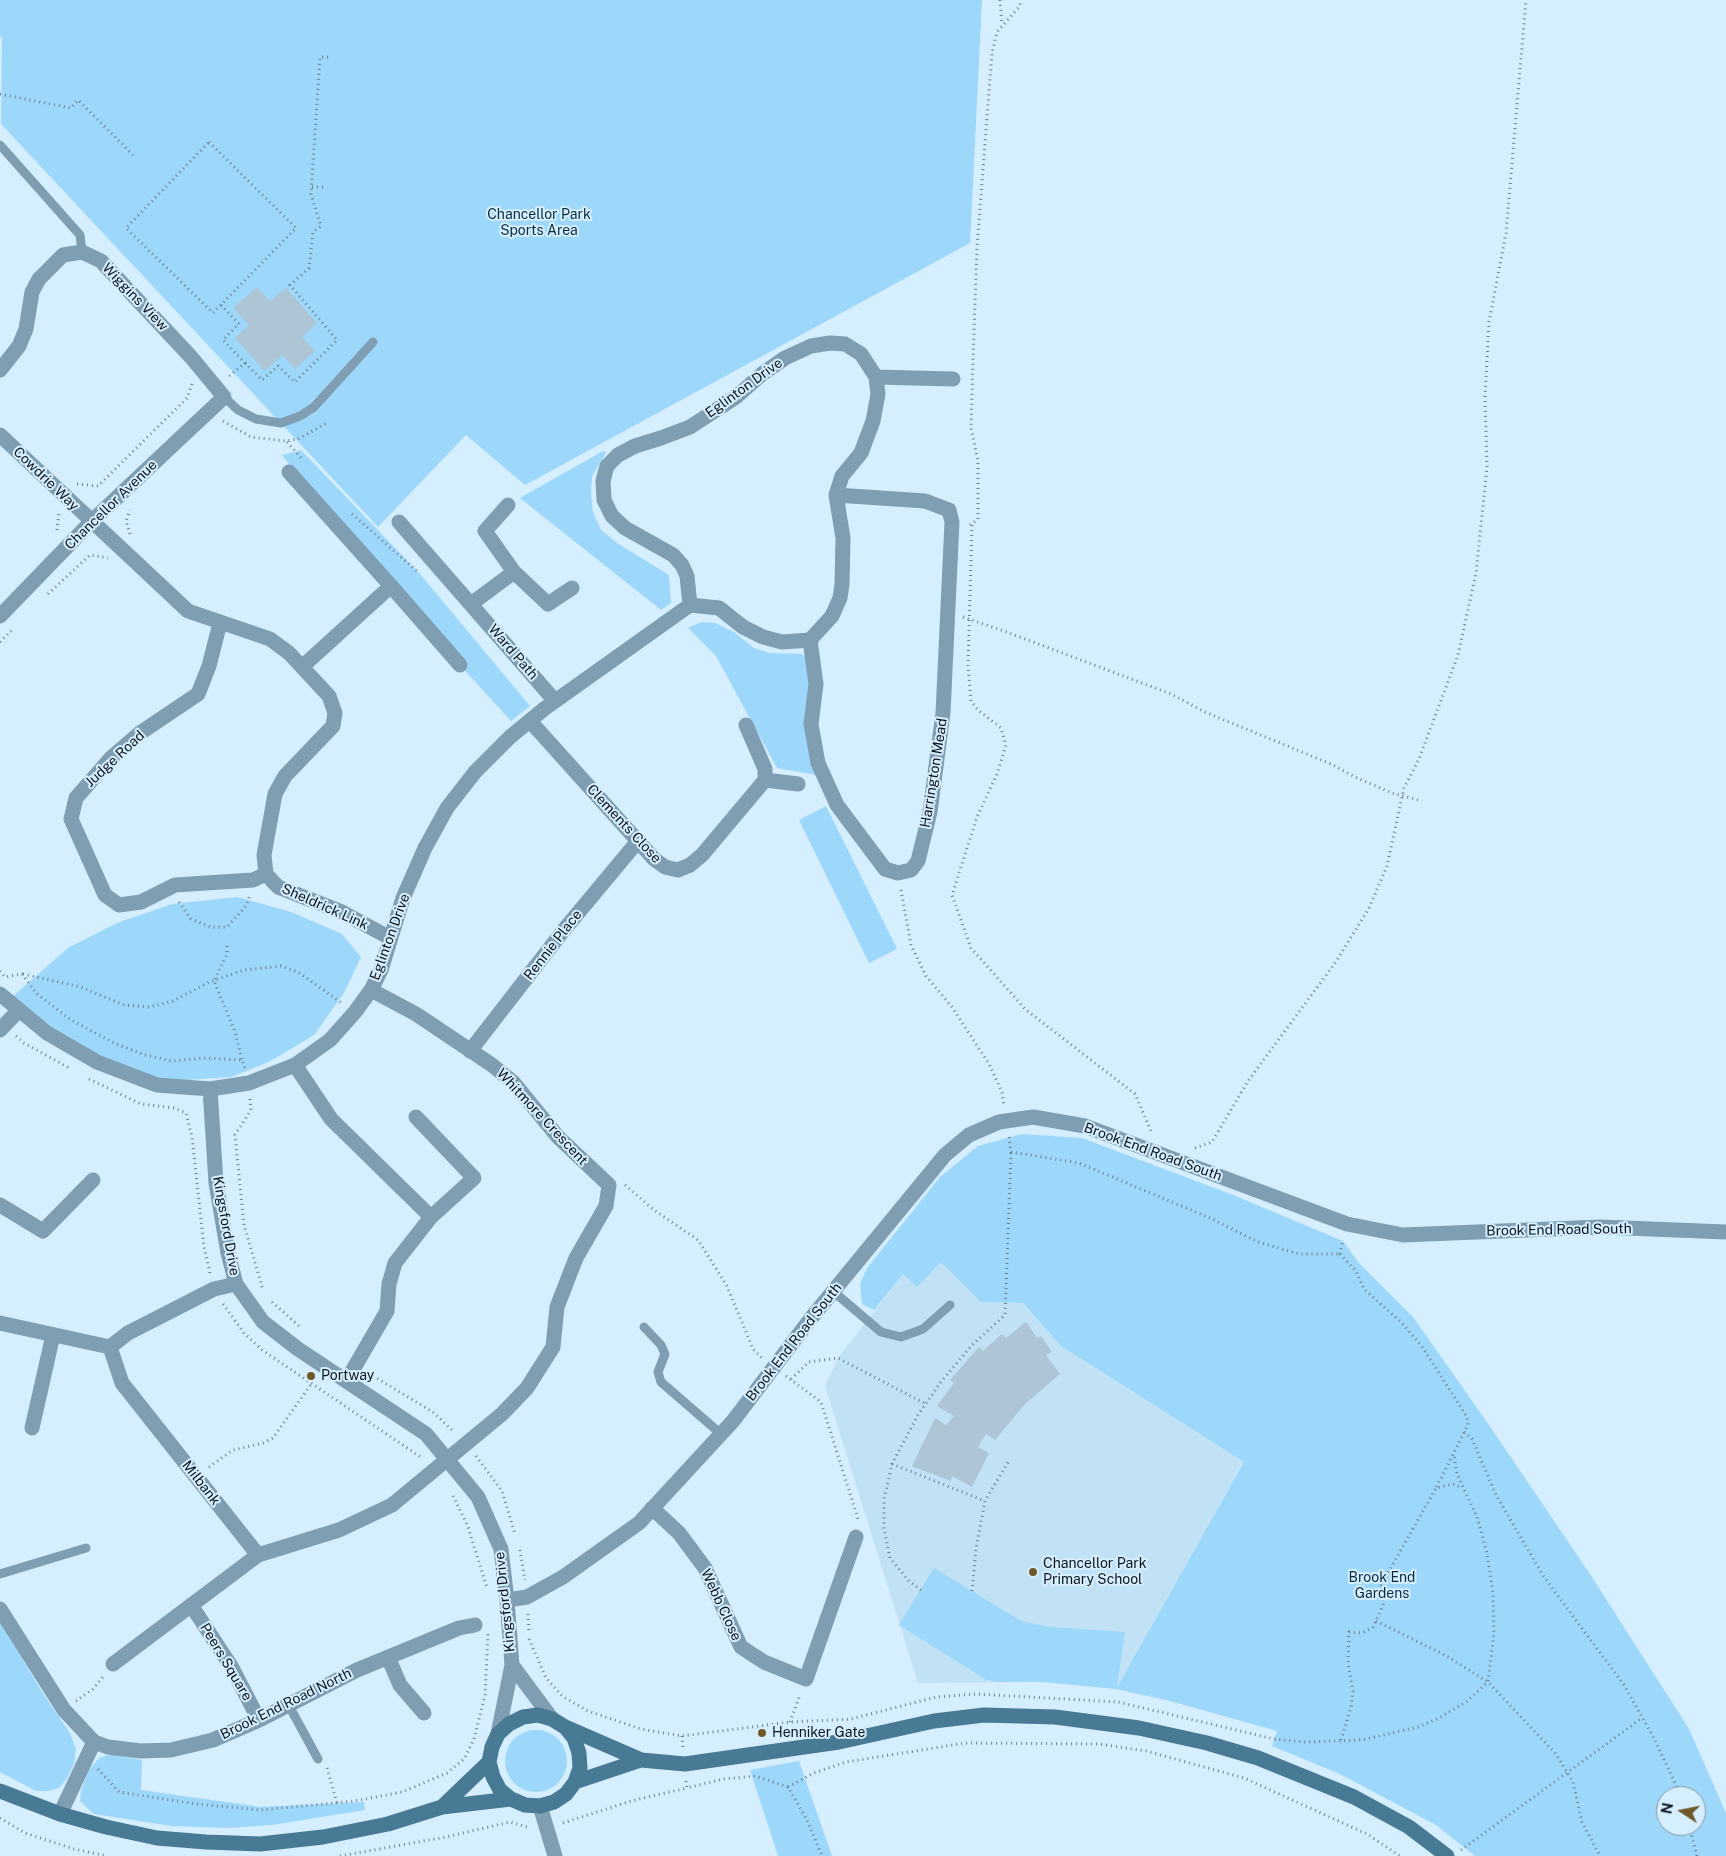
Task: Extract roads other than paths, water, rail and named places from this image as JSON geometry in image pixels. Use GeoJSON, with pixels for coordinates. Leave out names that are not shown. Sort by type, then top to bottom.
{"type":"FeatureCollection","features":[{"type":"Feature","properties":{"kind":"street"},"geometry":{"type":"LineString","coordinates":[[0,370],[19,346],[26,329],[32,292],[39,279],[63,255],[82,252]]}},
{"type":"Feature","properties":{"kind":"street","name":"Wiggins View"},"geometry":{"type":"LineString","coordinates":[[82,252],[101,261],[192,356],[220,391]]}},
{"type":"Feature","properties":{"kind":"street","name":"Eglinton Drive"},"geometry":{"type":"LineString","coordinates":[[0,994],[47,1033],[97,1062],[157,1086],[210,1089],[249,1083],[272,1076],[295,1065],[330,1040],[355,1012],[371,990],[381,970],[390,938],[424,848],[447,808],[475,772],[510,737],[555,701],[690,605],[687,576],[682,565],[673,555],[625,528],[612,516],[604,500],[603,481],[607,466],[618,455],[634,446],[690,427],[736,397],[762,374],[778,363],[811,346],[845,344],[861,354],[876,377]]}},
{"type":"Feature","properties":{"kind":"street"},"geometry":{"type":"LineString","coordinates":[[690,605],[719,608],[763,637],[782,642],[810,640],[832,616],[840,598],[843,538],[836,495],[842,476],[861,453],[873,421],[878,394],[876,377],[953,379]]}},
{"type":"Feature","properties":{"kind":"street","name":"Chancellor Avenue"},"geometry":{"type":"LineString","coordinates":[[0,616],[220,391]]}},
{"type":"Feature","properties":{"kind":"street","name":"Cowdrie Way"},"geometry":{"type":"LineString","coordinates":[[0,435],[91,522]]}},
{"type":"Feature","properties":{"kind":"street"},"geometry":{"type":"LineString","coordinates":[[289,472],[460,666]]}},
{"type":"Feature","properties":{"kind":"street","name":"Harrington Mead"},"geometry":{"type":"LineString","coordinates":[[810,640],[815,662],[816,684],[811,724],[818,763],[837,805],[886,869],[898,873],[911,870],[918,861],[930,812],[943,713],[952,522],[949,510],[925,501],[836,495]]}},
{"type":"Feature","properties":{"kind":"street"},"geometry":{"type":"LineString","coordinates":[[508,505],[485,531],[514,572],[548,604],[572,588]]}},
{"type":"Feature","properties":{"kind":"street"},"geometry":{"type":"LineString","coordinates":[[91,522],[188,612],[270,639],[303,666],[329,696],[335,713],[334,726],[285,776],[275,794],[259,877]]}},
{"type":"Feature","properties":{"kind":"street","name":"Ward Path"},"geometry":{"type":"LineString","coordinates":[[399,522],[555,701]]}},
{"type":"Feature","properties":{"kind":"street"},"geometry":{"type":"LineString","coordinates":[[471,604],[514,572]]}},
{"type":"Feature","properties":{"kind":"street"},"geometry":{"type":"LineString","coordinates":[[303,666],[391,586]]}},
{"type":"Feature","properties":{"kind":"street","name":"Judge Road"},"geometry":{"type":"LineString","coordinates":[[220,623],[209,666],[198,694],[140,733],[111,758],[87,782],[76,798],[71,819],[105,895],[119,905],[141,902],[175,885],[259,877]]}},
{"type":"Feature","properties":{"kind":"street","name":"Clements Close"},"geometry":{"type":"LineString","coordinates":[[530,721],[654,859],[665,867],[678,870],[690,865],[702,855],[765,780]]}},
{"type":"Feature","properties":{"kind":"street"},"geometry":{"type":"LineString","coordinates":[[746,725],[765,769],[765,780],[798,784]]}},
{"type":"Feature","properties":{"kind":"street","name":"Rennie Place"},"geometry":{"type":"LineString","coordinates":[[470,1051],[563,931],[638,841]]}},
{"type":"Feature","properties":{"kind":"street","name":"Sheldrick Link"},"geometry":{"type":"LineString","coordinates":[[259,877],[278,887],[342,912],[390,938]]}},
{"type":"Feature","properties":{"kind":"street","name":"Whitmore Crescent"},"geometry":{"type":"LineString","coordinates":[[371,990],[416,1014],[514,1082],[558,1137],[608,1185],[606,1206],[576,1258],[558,1307],[553,1347],[527,1388],[502,1414],[448,1459]]}},
{"type":"Feature","properties":{"kind":"street"},"geometry":{"type":"LineString","coordinates":[[2,1028],[19,1010]]}},
{"type":"Feature","properties":{"kind":"street"},"geometry":{"type":"LineString","coordinates":[[295,1065],[312,1094],[331,1119],[431,1217]]}},
{"type":"Feature","properties":{"kind":"street","name":"Kingsford Drive"},"geometry":{"type":"LineString","coordinates":[[210,1089],[216,1183],[228,1253],[236,1284],[263,1322],[298,1349],[348,1380],[426,1434],[478,1497],[501,1549],[507,1600],[512,1665],[498,1734]]}},
{"type":"Feature","properties":{"kind":"street"},"geometry":{"type":"LineString","coordinates":[[348,1380],[387,1311],[389,1284],[395,1263],[431,1217],[474,1178],[416,1117]]}},
{"type":"Feature","properties":{"kind":"street","name":"Brook End Road South"},"geometry":{"type":"LineString","coordinates":[[507,1600],[527,1597],[563,1577],[640,1522],[721,1434],[945,1155],[969,1135],[1007,1120],[1033,1117],[1085,1126],[1348,1224],[1403,1235],[1601,1227],[1726,1232]]}},
{"type":"Feature","properties":{"kind":"street"},"geometry":{"type":"LineString","coordinates":[[0,1205],[43,1230],[93,1180]]}},
{"type":"Feature","properties":{"kind":"street"},"geometry":{"type":"LineString","coordinates":[[0,1323],[110,1347],[128,1333],[214,1289],[236,1284]]}},
{"type":"Feature","properties":{"kind":"street"},"geometry":{"type":"LineString","coordinates":[[32,1428],[54,1335]]}},
{"type":"Feature","properties":{"kind":"street","name":"Milbank"},"geometry":{"type":"LineString","coordinates":[[110,1347],[122,1383],[258,1555]]}},
{"type":"Feature","properties":{"kind":"street"},"geometry":{"type":"LineString","coordinates":[[113,1664],[258,1555],[340,1530],[372,1516],[392,1505],[432,1470],[448,1459]]}},
{"type":"Feature","properties":{"kind":"street","name":"Webb Close"},"geometry":{"type":"LineString","coordinates":[[652,1508],[679,1533],[705,1568],[741,1647],[764,1662],[806,1678],[856,1537]]}},
{"type":"Feature","properties":{"kind":"street","name":"Peers Square"},"geometry":{"type":"LineString","coordinates":[[191,1605],[231,1666],[259,1720]]}},
{"type":"Feature","properties":{"kind":"street"},"geometry":{"type":"LineString","coordinates":[[0,1608],[64,1710],[94,1742],[60,1814]]}},
{"type":"Feature","properties":{"kind":"street","name":"Brook End Road North"},"geometry":{"type":"LineString","coordinates":[[94,1742],[141,1751],[171,1750],[213,1740],[259,1720],[288,1704],[388,1657],[458,1628],[481,1625]]}},
{"type":"Feature","properties":{"kind":"street"},"geometry":{"type":"LineString","coordinates":[[388,1657],[400,1685],[424,1714]]}},
{"type":"Feature","properties":{"kind":"street","name":"Kingsford Drive"},"geometry":{"type":"LineString","coordinates":[[512,1665],[559,1723]]}},
{"type":"Feature","properties":{"kind":"street"},"geometry":{"type":"LineString","coordinates":[[559,1723],[574,1738],[579,1753],[580,1768],[575,1782],[566,1794],[554,1802],[540,1806],[525,1805],[511,1799],[500,1790],[492,1777],[489,1762],[492,1747],[498,1734],[509,1724],[523,1717],[538,1715],[559,1723],[641,1760],[685,1764],[839,1742],[934,1721],[984,1716],[1055,1717],[1140,1728],[1207,1743],[1288,1769],[1354,1797],[1454,1853]]}},
{"type":"Feature","properties":{"kind":"street"},"geometry":{"type":"LineString","coordinates":[[575,1782],[641,1760]]}},
{"type":"Feature","properties":{"kind":"street"},"geometry":{"type":"LineString","coordinates":[[442,1807],[489,1762]]}},
{"type":"Feature","properties":{"kind":"street"},"geometry":{"type":"LineString","coordinates":[[0,1791],[60,1814],[106,1827],[157,1838],[260,1844],[323,1837],[388,1824],[442,1807],[511,1799]]}},
{"type":"Feature","properties":{"kind":"street"},"geometry":{"type":"LineString","coordinates":[[540,1806],[555,1856]]}},
{"type":"Feature","properties":{"kind":"lane"},"geometry":{"type":"LineString","coordinates":[[0,145],[80,235],[82,252]]}},
{"type":"Feature","properties":{"kind":"lane"},"geometry":{"type":"LineString","coordinates":[[220,391],[238,410],[256,419],[282,423],[300,416],[314,407],[373,342]]}},
{"type":"Feature","properties":{"kind":"lane"},"geometry":{"type":"LineString","coordinates":[[834,1292],[881,1332],[901,1337],[923,1329],[950,1305]]}},
{"type":"Feature","properties":{"kind":"lane"},"geometry":{"type":"LineString","coordinates":[[644,1327],[661,1345],[665,1354],[658,1372],[661,1382],[721,1434]]}},
{"type":"Feature","properties":{"kind":"lane"},"geometry":{"type":"LineString","coordinates":[[0,1574],[86,1548]]}},
{"type":"Feature","properties":{"kind":"lane"},"geometry":{"type":"LineString","coordinates":[[288,1704],[318,1759]]}},
{"type":"Feature","properties":{"kind":"place","name":"Portway"},"geometry":{"type":"Point","coordinates":[311,1376]}},
{"type":"Feature","properties":{"kind":"place","name":"Chancellor Park Primary School"},"geometry":{"type":"Point","coordinates":[1033,1572]}},
{"type":"Feature","properties":{"kind":"place","name":"Henniker Gate"},"geometry":{"type":"Point","coordinates":[762,1733]}},
{"type":"Feature","properties":{"kind":"park label","name":"Chancellor Park Sports Area"},"geometry":{"type":"Point","coordinates":[539,224]}},
{"type":"Feature","properties":{"kind":"park label","name":"Brook End Gardens"},"geometry":{"type":"Point","coordinates":[1382,1586]}}]}
